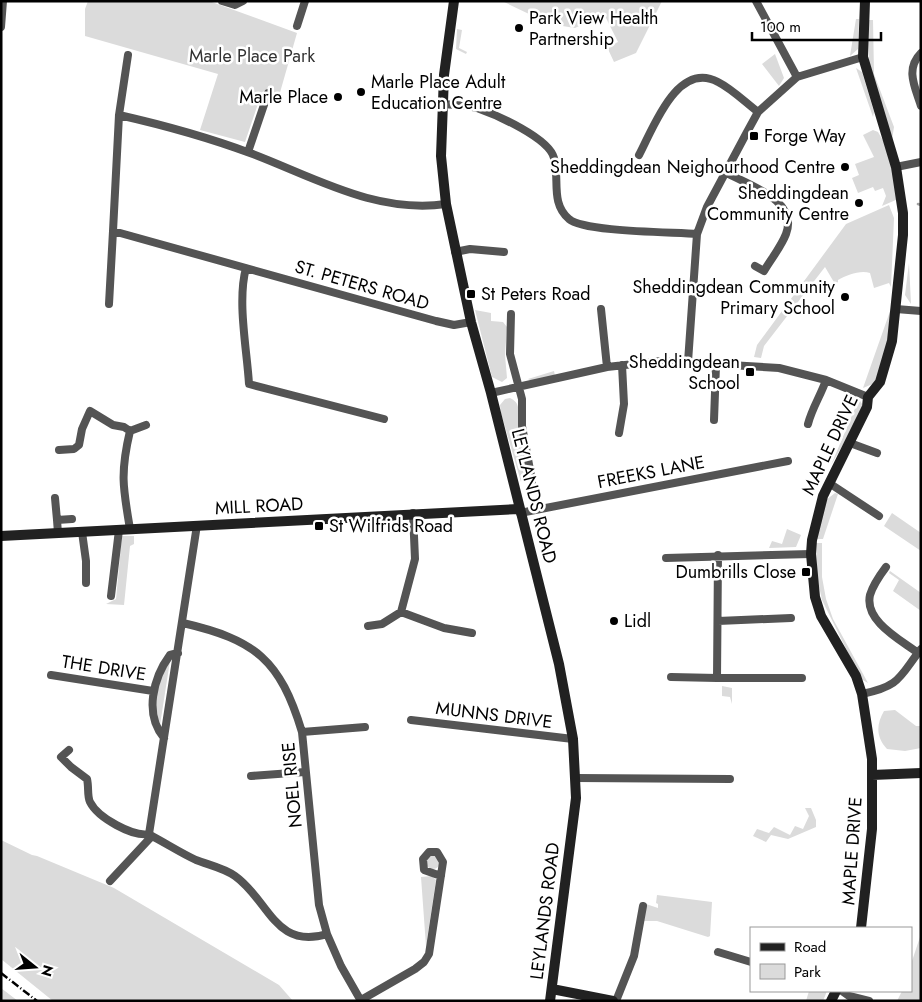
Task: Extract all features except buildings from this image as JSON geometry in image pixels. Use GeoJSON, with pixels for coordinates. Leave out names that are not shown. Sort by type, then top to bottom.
{"type":"FeatureCollection","features":[{"type":"Feature","properties":{"kind":"street"},"geometry":{"type":"LineString","coordinates":[[1,27],[3,1]]}},
{"type":"Feature","properties":{"kind":"street"},"geometry":{"type":"LineString","coordinates":[[222,1],[235,5],[242,1]]}},
{"type":"Feature","properties":{"kind":"street"},"geometry":{"type":"LineString","coordinates":[[297,26],[305,1]]}},
{"type":"Feature","properties":{"kind":"street","name":"LEYLANDS ROAD"},"geometry":{"type":"LineString","coordinates":[[454,1],[444,75],[442,156],[446,204],[454,252],[471,322],[491,393],[519,511],[559,664],[573,738],[576,798],[550,1001]]}},
{"type":"Feature","properties":{"kind":"street"},"geometry":{"type":"LineString","coordinates":[[756,1],[797,77]]}},
{"type":"Feature","properties":{"kind":"street","name":"MAPLE DRIVE"},"geometry":{"type":"LineString","coordinates":[[862,927],[872,829],[872,759],[862,694],[856,676],[821,616],[815,597],[811,554],[820,506],[867,407],[868,397],[880,382],[892,341],[896,309],[903,227],[896,167],[863,57],[865,1]]}},
{"type":"Feature","properties":{"kind":"street"},"geometry":{"type":"LineString","coordinates":[[921,53],[915,59],[910,72],[921,106]]}},
{"type":"Feature","properties":{"kind":"street"},"geometry":{"type":"LineString","coordinates":[[108,304],[119,115],[128,56]]}},
{"type":"Feature","properties":{"kind":"street"},"geometry":{"type":"LineString","coordinates":[[688,362],[697,234],[707,207],[758,112],[797,77],[863,57]]}},
{"type":"Feature","properties":{"kind":"street"},"geometry":{"type":"LineString","coordinates":[[639,155],[672,93],[684,83],[698,78],[718,82],[758,112]]}},
{"type":"Feature","properties":{"kind":"street"},"geometry":{"type":"LineString","coordinates":[[248,152],[268,93]]}},
{"type":"Feature","properties":{"kind":"street"},"geometry":{"type":"LineString","coordinates":[[443,104],[476,108],[536,136],[548,145],[554,158],[556,197],[561,209],[570,220],[589,227],[697,234]]}},
{"type":"Feature","properties":{"kind":"street"},"geometry":{"type":"LineString","coordinates":[[119,115],[168,126],[248,152],[310,178],[373,200],[405,207],[446,204]]}},
{"type":"Feature","properties":{"kind":"street"},"geometry":{"type":"LineString","coordinates":[[896,167],[921,162]]}},
{"type":"Feature","properties":{"kind":"street"},"geometry":{"type":"LineString","coordinates":[[725,172],[779,201],[787,215],[786,234],[764,271],[754,266]]}},
{"type":"Feature","properties":{"kind":"street","name":"ST. PETERS ROAD"},"geometry":{"type":"LineString","coordinates":[[113,231],[454,325],[471,322]]}},
{"type":"Feature","properties":{"kind":"street"},"geometry":{"type":"LineString","coordinates":[[454,252],[470,249],[504,252]]}},
{"type":"Feature","properties":{"kind":"street"},"geometry":{"type":"LineString","coordinates":[[246,268],[243,278],[249,384],[384,419]]}},
{"type":"Feature","properties":{"kind":"street"},"geometry":{"type":"LineString","coordinates":[[602,309],[607,367]]}},
{"type":"Feature","properties":{"kind":"street"},"geometry":{"type":"LineString","coordinates":[[896,309],[921,311]]}},
{"type":"Feature","properties":{"kind":"street"},"geometry":{"type":"LineString","coordinates":[[511,314],[510,354],[522,399],[522,426],[532,481]]}},
{"type":"Feature","properties":{"kind":"street"},"geometry":{"type":"LineString","coordinates":[[491,393],[607,367],[661,361],[779,368],[826,380],[868,397]]}},
{"type":"Feature","properties":{"kind":"street"},"geometry":{"type":"LineString","coordinates":[[714,420],[716,364]]}},
{"type":"Feature","properties":{"kind":"street"},"geometry":{"type":"LineString","coordinates":[[619,433],[624,404],[622,365]]}},
{"type":"Feature","properties":{"kind":"street"},"geometry":{"type":"LineString","coordinates":[[808,424],[811,408],[821,394],[826,380]]}},
{"type":"Feature","properties":{"kind":"street"},"geometry":{"type":"LineString","coordinates":[[59,450],[74,449],[79,445],[82,429],[90,411],[90,403]]}},
{"type":"Feature","properties":{"kind":"street"},"geometry":{"type":"LineString","coordinates":[[90,411],[113,425],[124,427],[130,431]]}},
{"type":"Feature","properties":{"kind":"street"},"geometry":{"type":"LineString","coordinates":[[130,431],[146,425]]}},
{"type":"Feature","properties":{"kind":"street"},"geometry":{"type":"LineString","coordinates":[[111,596],[124,529],[123,459],[130,431]]}},
{"type":"Feature","properties":{"kind":"street"},"geometry":{"type":"LineString","coordinates":[[850,442],[877,453]]}},
{"type":"Feature","properties":{"kind":"street","name":"FREEKS LANE"},"geometry":{"type":"LineString","coordinates":[[519,511],[788,461]]}},
{"type":"Feature","properties":{"kind":"street"},"geometry":{"type":"LineString","coordinates":[[830,483],[879,516]]}},
{"type":"Feature","properties":{"kind":"street"},"geometry":{"type":"LineString","coordinates":[[55,498],[58,533]]}},
{"type":"Feature","properties":{"kind":"street","name":"MILL ROAD"},"geometry":{"type":"LineString","coordinates":[[1,536],[413,513],[519,511]]}},
{"type":"Feature","properties":{"kind":"street"},"geometry":{"type":"LineString","coordinates":[[368,626],[382,624],[401,612],[415,559],[413,513]]}},
{"type":"Feature","properties":{"kind":"street"},"geometry":{"type":"LineString","coordinates":[[57,520],[72,520]]}},
{"type":"Feature","properties":{"kind":"street"},"geometry":{"type":"LineString","coordinates":[[110,881],[151,835],[197,525]]}},
{"type":"Feature","properties":{"kind":"street"},"geometry":{"type":"LineString","coordinates":[[82,532],[86,561],[86,583]]}},
{"type":"Feature","properties":{"kind":"street"},"geometry":{"type":"LineString","coordinates":[[666,558],[718,555],[811,554]]}},
{"type":"Feature","properties":{"kind":"street"},"geometry":{"type":"LineString","coordinates":[[718,555],[718,678]]}},
{"type":"Feature","properties":{"kind":"street"},"geometry":{"type":"LineString","coordinates":[[862,694],[882,690],[899,680],[919,651],[877,621],[872,612],[870,594],[886,567]]}},
{"type":"Feature","properties":{"kind":"street"},"geometry":{"type":"LineString","coordinates":[[401,612],[444,628],[472,633]]}},
{"type":"Feature","properties":{"kind":"street"},"geometry":{"type":"LineString","coordinates":[[718,621],[791,618]]}},
{"type":"Feature","properties":{"kind":"street","name":"NOEL RISE"},"geometry":{"type":"LineString","coordinates":[[183,623],[210,629],[238,640],[263,655],[281,677],[294,705],[302,732],[319,905],[327,934],[341,966],[361,1001]]}},
{"type":"Feature","properties":{"kind":"street"},"geometry":{"type":"LineString","coordinates":[[164,738],[159,732],[154,718],[153,691],[163,664],[170,654],[178,653]]}},
{"type":"Feature","properties":{"kind":"street","name":"THE DRIVE"},"geometry":{"type":"LineString","coordinates":[[51,675],[153,691]]}},
{"type":"Feature","properties":{"kind":"street"},"geometry":{"type":"LineString","coordinates":[[671,677],[802,678]]}},
{"type":"Feature","properties":{"kind":"street","name":"MUNNS DRIVE"},"geometry":{"type":"LineString","coordinates":[[411,720],[573,738]]}},
{"type":"Feature","properties":{"kind":"street"},"geometry":{"type":"LineString","coordinates":[[302,732],[365,727]]}},
{"type":"Feature","properties":{"kind":"street"},"geometry":{"type":"LineString","coordinates":[[69,750],[61,757],[87,779],[88,800],[92,806],[126,831],[141,836],[151,835],[197,860],[234,875],[245,884],[282,928],[298,937],[311,939],[327,934]]}},
{"type":"Feature","properties":{"kind":"street"},"geometry":{"type":"LineString","coordinates":[[251,776],[306,772]]}},
{"type":"Feature","properties":{"kind":"street"},"geometry":{"type":"LineString","coordinates":[[872,775],[921,773]]}},
{"type":"Feature","properties":{"kind":"street"},"geometry":{"type":"LineString","coordinates":[[576,778],[730,779]]}},
{"type":"Feature","properties":{"kind":"street"},"geometry":{"type":"LineString","coordinates":[[361,1001],[424,962],[432,945],[441,876]]}},
{"type":"Feature","properties":{"kind":"street"},"geometry":{"type":"LineString","coordinates":[[552,989],[614,1001],[634,956],[642,906]]}},
{"type":"Feature","properties":{"kind":"street"},"geometry":{"type":"LineString","coordinates":[[718,952],[750,962]]}},
{"type":"Feature","properties":{"kind":"street"},"geometry":{"type":"LineString","coordinates":[[843,992],[849,996],[869,1001]]}},
{"type":"Feature","properties":{"kind":"green space","name":"Marle Place Park"},"geometry":{"type":"Polygon","coordinates":[[[88,1],[209,1],[297,33],[279,96],[262,92],[245,142],[200,130],[218,74],[85,36],[85,9],[88,1]]]}},
{"type":"Feature","properties":{"kind":"green space"},"geometry":{"type":"Polygon","coordinates":[[[502,1],[662,1],[636,53],[614,62],[607,47],[618,42],[604,14],[575,28],[550,24],[502,1]]]}},
{"type":"Feature","properties":{"kind":"green space"},"geometry":{"type":"Polygon","coordinates":[[[856,19],[859,19],[858,49],[850,56],[856,19]]]}},
{"type":"Feature","properties":{"kind":"green space"},"geometry":{"type":"Polygon","coordinates":[[[868,20],[873,20],[874,74],[894,127],[892,140],[869,61],[868,20]]]}},
{"type":"Feature","properties":{"kind":"green space"},"geometry":{"type":"Polygon","coordinates":[[[457,29],[462,30],[459,48],[467,52],[466,54],[456,49],[457,29]]]}},
{"type":"Feature","properties":{"kind":"green space"},"geometry":{"type":"Polygon","coordinates":[[[775,54],[784,78],[779,86],[762,64],[775,54]]]}},
{"type":"Feature","properties":{"kind":"green space"},"geometry":{"type":"Polygon","coordinates":[[[856,68],[862,72],[874,112],[873,117],[856,68]]]}},
{"type":"Feature","properties":{"kind":"green space"},"geometry":{"type":"Polygon","coordinates":[[[873,130],[878,132],[888,149],[898,199],[882,206],[886,196],[883,188],[875,191],[873,187],[858,193],[852,178],[859,175],[855,164],[874,157],[863,135],[873,130]]]}},
{"type":"Feature","properties":{"kind":"green space"},"geometry":{"type":"Polygon","coordinates":[[[889,205],[894,218],[891,287],[889,283],[874,288],[870,273],[866,272],[849,275],[838,280],[835,284],[825,267],[764,346],[761,358],[754,357],[757,345],[846,224],[889,205]]]}},
{"type":"Feature","properties":{"kind":"green space"},"geometry":{"type":"Polygon","coordinates":[[[909,263],[911,304],[905,295],[909,263]]]}},
{"type":"Feature","properties":{"kind":"green space"},"geometry":{"type":"Polygon","coordinates":[[[895,297],[887,346],[875,383],[863,388],[895,297]]]}},
{"type":"Feature","properties":{"kind":"green space"},"geometry":{"type":"Polygon","coordinates":[[[475,310],[491,313],[491,321],[503,322],[507,327],[505,355],[507,378],[502,382],[492,377],[475,310]]]}},
{"type":"Feature","properties":{"kind":"green space"},"geometry":{"type":"Polygon","coordinates":[[[554,371],[555,376],[532,381],[528,379],[554,371]]]}},
{"type":"Feature","properties":{"kind":"green space"},"geometry":{"type":"Polygon","coordinates":[[[510,398],[515,401],[518,407],[519,427],[525,462],[524,476],[521,482],[501,413],[500,405],[505,399],[510,398]]]}},
{"type":"Feature","properties":{"kind":"green space"},"geometry":{"type":"Polygon","coordinates":[[[859,399],[862,404],[862,412],[831,465],[859,399]]]}},
{"type":"Feature","properties":{"kind":"green space"},"geometry":{"type":"Polygon","coordinates":[[[835,493],[838,494],[823,539],[817,539],[826,500],[835,493]]]}},
{"type":"Feature","properties":{"kind":"green space"},"geometry":{"type":"Polygon","coordinates":[[[892,513],[921,533],[921,551],[884,526],[892,513]]]}},
{"type":"Feature","properties":{"kind":"green space"},"geometry":{"type":"Polygon","coordinates":[[[787,529],[801,535],[796,547],[769,548],[772,541],[782,544],[787,529]]]}},
{"type":"Feature","properties":{"kind":"green space"},"geometry":{"type":"Polygon","coordinates":[[[122,536],[134,536],[134,544],[130,546],[124,605],[106,604],[116,599],[122,536]]]}},
{"type":"Feature","properties":{"kind":"green space"},"geometry":{"type":"Polygon","coordinates":[[[816,543],[822,543],[822,577],[826,599],[833,619],[868,683],[861,679],[822,600],[817,577],[816,543]]]}},
{"type":"Feature","properties":{"kind":"green space"},"geometry":{"type":"Polygon","coordinates":[[[890,571],[921,593],[921,611],[893,591],[899,580],[889,573],[890,571]]]}},
{"type":"Feature","properties":{"kind":"green space"},"geometry":{"type":"Polygon","coordinates":[[[170,661],[160,725],[156,700],[159,684],[170,661]]]}},
{"type":"Feature","properties":{"kind":"green space"},"geometry":{"type":"Polygon","coordinates":[[[722,686],[732,688],[732,704],[730,697],[722,696],[722,686]]]}},
{"type":"Feature","properties":{"kind":"green space"},"geometry":{"type":"Polygon","coordinates":[[[895,710],[916,726],[921,726],[921,748],[905,751],[887,749],[883,744],[878,731],[880,721],[884,711],[895,710]]]}},
{"type":"Feature","properties":{"kind":"green space"},"geometry":{"type":"Polygon","coordinates":[[[805,808],[811,808],[816,820],[816,827],[788,839],[771,835],[766,842],[753,836],[757,829],[769,833],[774,827],[790,835],[795,826],[803,829],[809,816],[805,808]]]}},
{"type":"Feature","properties":{"kind":"green space"},"geometry":{"type":"Polygon","coordinates":[[[1,840],[32,855],[114,888],[279,985],[293,1001],[53,1001],[1,959],[1,840]]]}},
{"type":"Feature","properties":{"kind":"green space"},"geometry":{"type":"Polygon","coordinates":[[[430,855],[436,855],[440,862],[436,869],[430,869],[426,865],[426,859],[430,855]]]}},
{"type":"Feature","properties":{"kind":"green space"},"geometry":{"type":"Polygon","coordinates":[[[432,876],[436,880],[426,946],[421,877],[432,876]]]}},
{"type":"Feature","properties":{"kind":"green space"},"geometry":{"type":"Polygon","coordinates":[[[657,895],[712,902],[710,936],[708,937],[657,921],[644,921],[646,904],[658,908],[656,903],[657,895]]]}},
{"type":"Feature","properties":{"kind":"green space"},"geometry":{"type":"Polygon","coordinates":[[[921,934],[921,1001],[897,1001],[902,992],[912,992],[912,961],[921,934]]]}},
{"type":"Feature","properties":{"kind":"green space"},"geometry":{"type":"Polygon","coordinates":[[[1,988],[18,1001],[1,1001],[1,988]]]}},
{"type":"Feature","properties":{"kind":"green space"},"geometry":{"type":"Polygon","coordinates":[[[809,992],[827,992],[823,1001],[806,1001],[809,992]]]}},
{"type":"Feature","properties":{"kind":"railway"},"geometry":{"type":"LineString","coordinates":[[1,973],[37,1001]]}},
{"type":"Feature","properties":{"kind":"place","name":"Park View Health Partnership"},"geometry":{"type":"Point","coordinates":[519,28]}},
{"type":"Feature","properties":{"kind":"place","name":"Marle Place Adult Education Centre"},"geometry":{"type":"Point","coordinates":[361,92]}},
{"type":"Feature","properties":{"kind":"place","name":"Marle Place"},"geometry":{"type":"Point","coordinates":[338,97]}},
{"type":"Feature","properties":{"kind":"place","name":"Forge Way"},"geometry":{"type":"Point","coordinates":[754,136]}},
{"type":"Feature","properties":{"kind":"place","name":"Sheddingdean Neighourhood Centre"},"geometry":{"type":"Point","coordinates":[845,167]}},
{"type":"Feature","properties":{"kind":"place","name":"Sheddingdean Community Centre"},"geometry":{"type":"Point","coordinates":[859,203]}},
{"type":"Feature","properties":{"kind":"place","name":"St Peters Road"},"geometry":{"type":"Point","coordinates":[471,294]}},
{"type":"Feature","properties":{"kind":"place","name":"Sheddingdean Community Primary School"},"geometry":{"type":"Point","coordinates":[845,297]}},
{"type":"Feature","properties":{"kind":"place","name":"Sheddingdean School"},"geometry":{"type":"Point","coordinates":[750,372]}},
{"type":"Feature","properties":{"kind":"place","name":"St Wilfrids Road"},"geometry":{"type":"Point","coordinates":[319,526]}},
{"type":"Feature","properties":{"kind":"place","name":"Dumbrills Close"},"geometry":{"type":"Point","coordinates":[806,572]}},
{"type":"Feature","properties":{"kind":"place","name":"Lidl"},"geometry":{"type":"Point","coordinates":[614,621]}}]}
